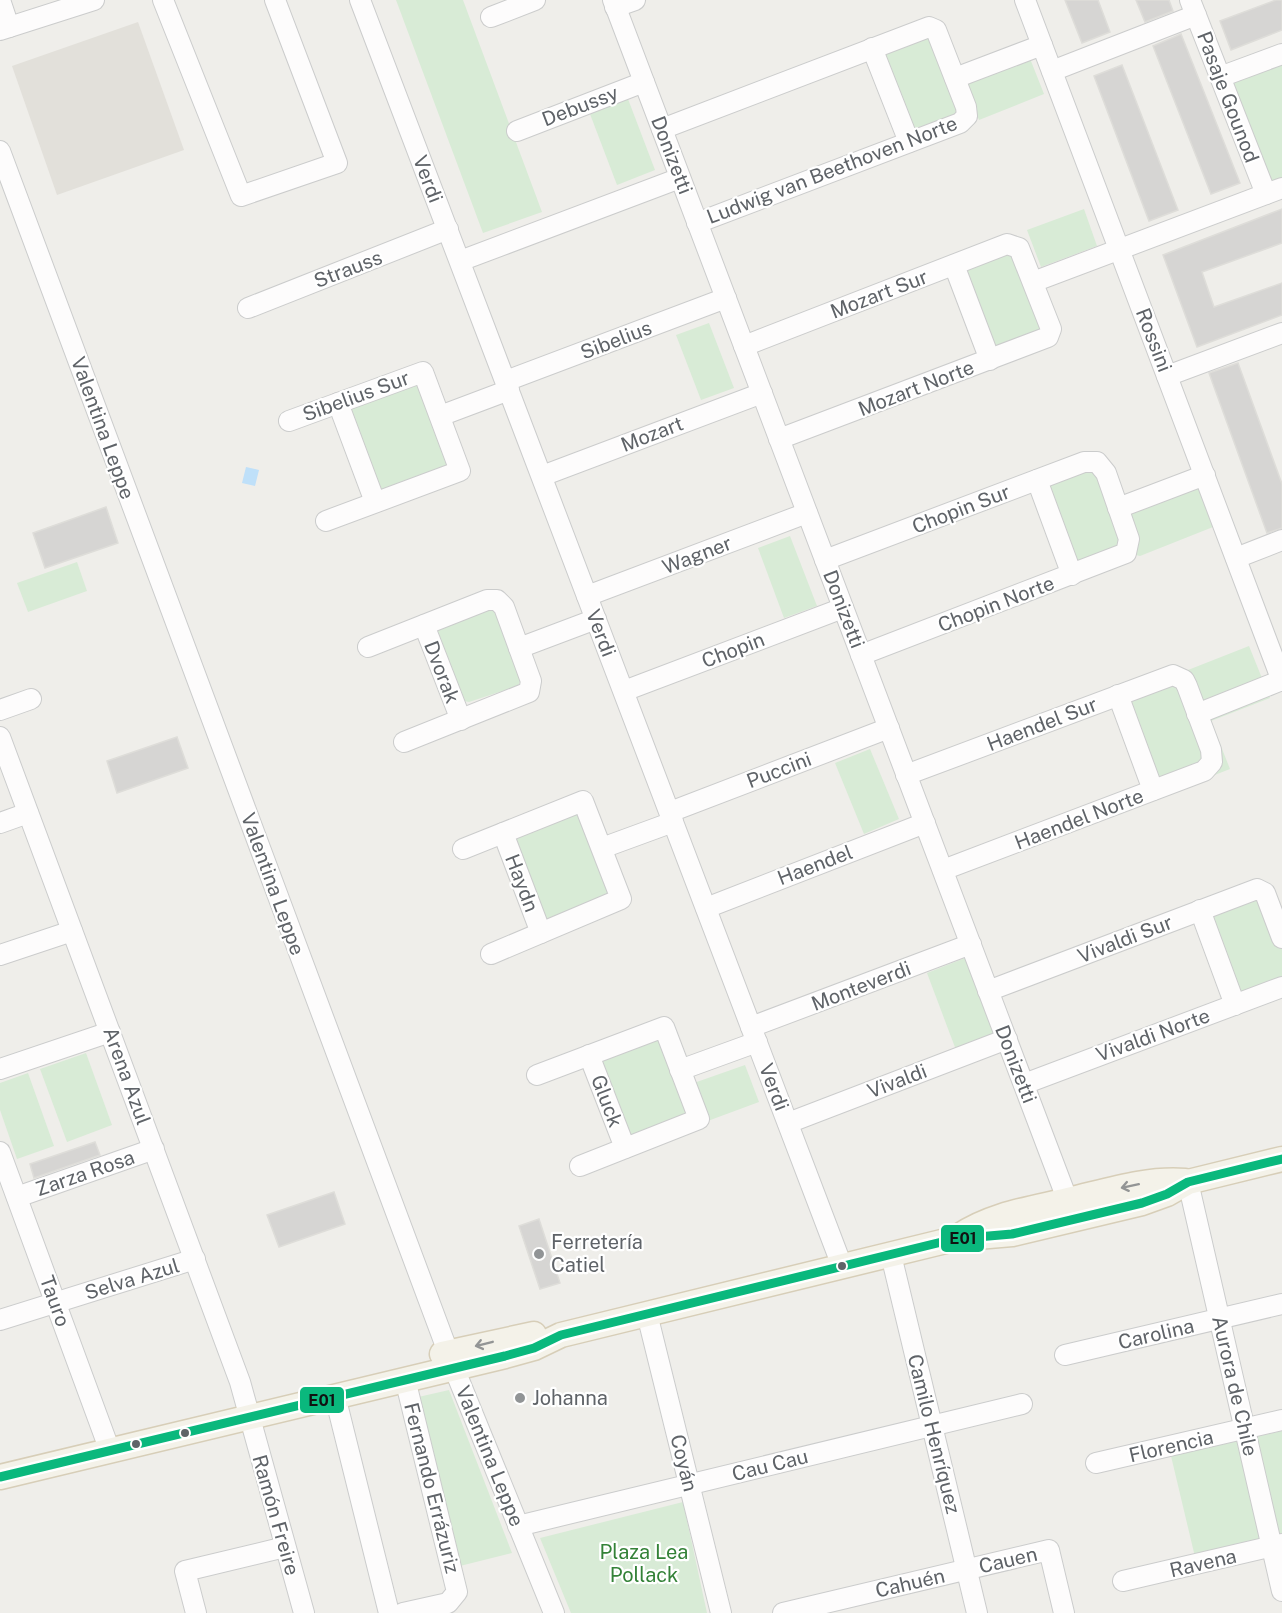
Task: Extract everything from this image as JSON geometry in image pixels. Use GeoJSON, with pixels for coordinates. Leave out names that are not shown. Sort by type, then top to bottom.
{"type":"FeatureCollection","features":[{"type":"Feature","properties":{"kind":"main road"},"geometry":{"type":"LineString","coordinates":[[246,1410],[335,1396],[405,1379],[515,1336],[561,1335],[954,1239],[975,1226],[999,1216],[1071,1210],[1148,1182],[1164,1180],[1188,1182],[1282,1159]]}},
{"type":"Feature","properties":{"kind":"main road"},"geometry":{"type":"LineString","coordinates":[[0,1477],[107,1444],[452,1361]]}},
{"type":"Feature","properties":{"kind":"main road"},"geometry":{"type":"LineString","coordinates":[[0,1462],[107,1444]]}},
{"type":"Feature","properties":{"kind":"street"},"geometry":{"type":"LineString","coordinates":[[0,0],[5,29],[94,0]]}},
{"type":"Feature","properties":{"kind":"street"},"geometry":{"type":"LineString","coordinates":[[163,0],[241,196],[337,163],[275,0]]}},
{"type":"Feature","properties":{"kind":"street","name":"Verdi"},"geometry":{"type":"LineString","coordinates":[[360,0],[842,1266]]}},
{"type":"Feature","properties":{"kind":"street"},"geometry":{"type":"LineString","coordinates":[[491,16],[535,0]]}},
{"type":"Feature","properties":{"kind":"street"},"geometry":{"type":"LineString","coordinates":[[614,4],[635,0]]}},
{"type":"Feature","properties":{"kind":"street","name":"Rossini"},"geometry":{"type":"LineString","coordinates":[[1025,0],[1282,681]]}},
{"type":"Feature","properties":{"kind":"street","name":"Donizetti"},"geometry":{"type":"LineString","coordinates":[[614,4],[1071,1210]]}},
{"type":"Feature","properties":{"kind":"street"},"geometry":{"type":"LineString","coordinates":[[1052,71],[1193,8]]}},
{"type":"Feature","properties":{"kind":"street","name":"Pasaje Gounod"},"geometry":{"type":"LineString","coordinates":[[1193,8],[1220,77],[1274,191]]}},
{"type":"Feature","properties":{"kind":"street"},"geometry":{"type":"LineString","coordinates":[[662,129],[925,28],[933,28],[955,78],[1042,45]]}},
{"type":"Feature","properties":{"kind":"street"},"geometry":{"type":"LineString","coordinates":[[872,48],[909,142]]}},
{"type":"Feature","properties":{"kind":"street"},"geometry":{"type":"LineString","coordinates":[[1220,77],[1282,54]]}},
{"type":"Feature","properties":{"kind":"street","name":"Ludwig van Beethoven Norte"},"geometry":{"type":"LineString","coordinates":[[697,223],[960,123],[967,116],[966,107],[955,78]]}},
{"type":"Feature","properties":{"kind":"street","name":"Debussy"},"geometry":{"type":"LineString","coordinates":[[517,131],[644,82]]}},
{"type":"Feature","properties":{"kind":"street","name":"Valentina Leppe"},"geometry":{"type":"LineString","coordinates":[[0,151],[452,1361],[554,1613]]}},
{"type":"Feature","properties":{"kind":"street"},"geometry":{"type":"LineString","coordinates":[[460,261],[680,178]]}},
{"type":"Feature","properties":{"kind":"street"},"geometry":{"type":"LineString","coordinates":[[1033,282],[1274,191]]}},
{"type":"Feature","properties":{"kind":"street","name":"Strauss"},"geometry":{"type":"LineString","coordinates":[[248,308],[448,230]]}},
{"type":"Feature","properties":{"kind":"street","name":"Mozart Sur"},"geometry":{"type":"LineString","coordinates":[[744,346],[1007,244],[1016,245],[1019,248],[1033,282]]}},
{"type":"Feature","properties":{"kind":"street"},"geometry":{"type":"LineString","coordinates":[[954,265],[990,360]]}},
{"type":"Feature","properties":{"kind":"street","name":"Mozart Norte"},"geometry":{"type":"LineString","coordinates":[[779,439],[1044,339],[1050,333],[1033,282]]}},
{"type":"Feature","properties":{"kind":"street","name":"Sibelius"},"geometry":{"type":"LineString","coordinates":[[440,416],[507,386],[726,298]]}},
{"type":"Feature","properties":{"kind":"street"},"geometry":{"type":"LineString","coordinates":[[1167,376],[1282,333]]}},
{"type":"Feature","properties":{"kind":"street","name":"Sibelius Sur"},"geometry":{"type":"LineString","coordinates":[[289,421],[423,372],[440,416]]}},
{"type":"Feature","properties":{"kind":"street","name":"Mozart"},"geometry":{"type":"LineString","coordinates":[[542,476],[762,393]]}},
{"type":"Feature","properties":{"kind":"street"},"geometry":{"type":"LineString","coordinates":[[338,403],[375,502]]}},
{"type":"Feature","properties":{"kind":"street"},"geometry":{"type":"LineString","coordinates":[[326,521],[460,471],[440,416]]}},
{"type":"Feature","properties":{"kind":"street","name":"Chopin Sur"},"geometry":{"type":"LineString","coordinates":[[825,560],[1084,462],[1097,462],[1104,468],[1118,508]]}},
{"type":"Feature","properties":{"kind":"street"},"geometry":{"type":"LineString","coordinates":[[1118,508],[1204,475]]}},
{"type":"Feature","properties":{"kind":"street"},"geometry":{"type":"LineString","coordinates":[[1037,480],[1072,575]]}},
{"type":"Feature","properties":{"kind":"street","name":"Chopin Norte"},"geometry":{"type":"LineString","coordinates":[[861,655],[1122,556],[1129,549],[1129,538],[1118,508]]}},
{"type":"Feature","properties":{"kind":"street","name":"Wagner"},"geometry":{"type":"LineString","coordinates":[[587,596],[807,513]]}},
{"type":"Feature","properties":{"kind":"street"},"geometry":{"type":"LineString","coordinates":[[1236,558],[1282,540]]}},
{"type":"Feature","properties":{"kind":"street"},"geometry":{"type":"LineString","coordinates":[[368,647],[488,600],[497,600],[504,607],[531,681],[529,692],[404,742]]}},
{"type":"Feature","properties":{"kind":"street","name":"Chopin"},"geometry":{"type":"LineString","coordinates":[[624,691],[843,608]]}},
{"type":"Feature","properties":{"kind":"street"},"geometry":{"type":"LineString","coordinates":[[519,648],[596,619]]}},
{"type":"Feature","properties":{"kind":"street","name":"Dvorak"},"geometry":{"type":"LineString","coordinates":[[424,625],[461,720]]}},
{"type":"Feature","properties":{"kind":"street","name":"Haendel Sur"},"geometry":{"type":"LineString","coordinates":[[906,775],[1167,676],[1179,676],[1187,686],[1197,714]]}},
{"type":"Feature","properties":{"kind":"street"},"geometry":{"type":"LineString","coordinates":[[1197,714],[1282,681]]}},
{"type":"Feature","properties":{"kind":"street"},"geometry":{"type":"LineString","coordinates":[[1118,695],[1153,790]]}},
{"type":"Feature","properties":{"kind":"street"},"geometry":{"type":"LineString","coordinates":[[0,710],[31,699]]}},
{"type":"Feature","properties":{"kind":"street","name":"Haendel Norte"},"geometry":{"type":"LineString","coordinates":[[943,870],[1204,771],[1212,762],[1211,750],[1197,714]]}},
{"type":"Feature","properties":{"kind":"street","name":"Puccini"},"geometry":{"type":"LineString","coordinates":[[602,848],[671,817],[889,728]]}},
{"type":"Feature","properties":{"kind":"street","name":"Arena Azul"},"geometry":{"type":"LineString","coordinates":[[0,737],[240,1382],[246,1410]]}},
{"type":"Feature","properties":{"kind":"street"},"geometry":{"type":"LineString","coordinates":[[463,849],[584,801],[621,899],[491,954]]}},
{"type":"Feature","properties":{"kind":"street"},"geometry":{"type":"LineString","coordinates":[[0,823],[28,813]]}},
{"type":"Feature","properties":{"kind":"street","name":"Haendel"},"geometry":{"type":"LineString","coordinates":[[706,908],[924,823]]}},
{"type":"Feature","properties":{"kind":"street","name":"Haydn"},"geometry":{"type":"LineString","coordinates":[[503,833],[541,933]]}},
{"type":"Feature","properties":{"kind":"street","name":"Vivaldi Sur"},"geometry":{"type":"LineString","coordinates":[[988,991],[1253,890],[1261,890],[1282,938]]}},
{"type":"Feature","properties":{"kind":"street"},"geometry":{"type":"LineString","coordinates":[[1200,910],[1234,1005]]}},
{"type":"Feature","properties":{"kind":"street"},"geometry":{"type":"LineString","coordinates":[[0,955],[72,931]]}},
{"type":"Feature","properties":{"kind":"street","name":"Monteverdi"},"geometry":{"type":"LineString","coordinates":[[680,1070],[754,1035],[971,944]]}},
{"type":"Feature","properties":{"kind":"street","name":"Vivaldi Norte"},"geometry":{"type":"LineString","coordinates":[[1024,1084],[1282,987]]}},
{"type":"Feature","properties":{"kind":"street"},"geometry":{"type":"LineString","coordinates":[[537,1075],[664,1027],[699,1119],[579,1166]]}},
{"type":"Feature","properties":{"kind":"street"},"geometry":{"type":"LineString","coordinates":[[0,1069],[110,1032]]}},
{"type":"Feature","properties":{"kind":"street","name":"Vivaldi"},"geometry":{"type":"LineString","coordinates":[[788,1123],[1006,1039]]}},
{"type":"Feature","properties":{"kind":"street","name":"Gluck"},"geometry":{"type":"LineString","coordinates":[[589,1055],[625,1148]]}},
{"type":"Feature","properties":{"kind":"street","name":"Zarza Rosa"},"geometry":{"type":"LineString","coordinates":[[17,1197],[154,1149]]}},
{"type":"Feature","properties":{"kind":"street","name":"Tauro"},"geometry":{"type":"LineString","coordinates":[[0,1152],[107,1444]]}},
{"type":"Feature","properties":{"kind":"street","name":"Aurora de Chile"},"geometry":{"type":"LineString","coordinates":[[1188,1182],[1245,1429],[1277,1546],[1282,1591]]}},
{"type":"Feature","properties":{"kind":"street","name":"Camilo Henríquez"},"geometry":{"type":"LineString","coordinates":[[891,1255],[977,1613]]}},
{"type":"Feature","properties":{"kind":"street","name":"Selva Azul"},"geometry":{"type":"LineString","coordinates":[[0,1320],[195,1259]]}},
{"type":"Feature","properties":{"kind":"street","name":"Carolina"},"geometry":{"type":"LineString","coordinates":[[1065,1355],[1282,1304]]}},
{"type":"Feature","properties":{"kind":"street","name":"Coyán"},"geometry":{"type":"LineString","coordinates":[[647,1314],[721,1613]]}},
{"type":"Feature","properties":{"kind":"street","name":"Fernando Errázuriz"},"geometry":{"type":"LineString","coordinates":[[403,1613],[448,1603],[455,1597],[456,1587],[405,1379]]}},
{"type":"Feature","properties":{"kind":"street"},"geometry":{"type":"LineString","coordinates":[[335,1396],[389,1613]]}},
{"type":"Feature","properties":{"kind":"street","name":"Cau Cau"},"geometry":{"type":"LineString","coordinates":[[518,1526],[1022,1404]]}},
{"type":"Feature","properties":{"kind":"street","name":"Ramón Freire"},"geometry":{"type":"LineString","coordinates":[[246,1410],[304,1613]]}},
{"type":"Feature","properties":{"kind":"street","name":"Florencia"},"geometry":{"type":"LineString","coordinates":[[1096,1463],[1282,1420]]}},
{"type":"Feature","properties":{"kind":"street","name":"Ravena"},"geometry":{"type":"LineString","coordinates":[[1123,1581],[1277,1546]]}},
{"type":"Feature","properties":{"kind":"street"},"geometry":{"type":"LineString","coordinates":[[196,1613],[185,1571],[285,1547]]}},
{"type":"Feature","properties":{"kind":"street","name":"Cauen"},"geometry":{"type":"LineString","coordinates":[[967,1570],[1049,1550],[1064,1613]]}},
{"type":"Feature","properties":{"kind":"street","name":"Cahuén"},"geometry":{"type":"LineString","coordinates":[[783,1613],[967,1570]]}},
{"type":"Feature","properties":{"kind":"shaded area"},"geometry":{"type":"Polygon","coordinates":[[[138,22],[184,150],[57,195],[12,66],[138,22]]]}},
{"type":"Feature","properties":{"kind":"green space"},"geometry":{"type":"Polygon","coordinates":[[[396,0],[463,0],[542,212],[483,233],[396,0]]]}},
{"type":"Feature","properties":{"kind":"green space"},"geometry":{"type":"Polygon","coordinates":[[[932,33],[962,111],[909,131],[880,53],[932,33]]]}},
{"type":"Feature","properties":{"kind":"green space"},"geometry":{"type":"Polygon","coordinates":[[[1029,56],[1044,94],[979,120],[964,82],[1029,56]]]}},
{"type":"Feature","properties":{"kind":"green space"},"geometry":{"type":"Polygon","coordinates":[[[1282,62],[1282,183],[1272,187],[1230,82],[1282,62]]]}},
{"type":"Feature","properties":{"kind":"green space"},"geometry":{"type":"Polygon","coordinates":[[[628,99],[655,170],[617,185],[590,114],[628,99]]]}},
{"type":"Feature","properties":{"kind":"green space"},"geometry":{"type":"Polygon","coordinates":[[[1084,209],[1097,246],[1041,267],[1027,230],[1084,209]]]}},
{"type":"Feature","properties":{"kind":"green space"},"geometry":{"type":"Polygon","coordinates":[[[1013,253],[1044,330],[993,348],[963,271],[1013,253]]]}},
{"type":"Feature","properties":{"kind":"green space"},"geometry":{"type":"Polygon","coordinates":[[[709,323],[734,388],[701,400],[676,335],[709,323]]]}},
{"type":"Feature","properties":{"kind":"green space"},"geometry":{"type":"Polygon","coordinates":[[[419,382],[448,468],[380,492],[350,406],[419,382]]]}},
{"type":"Feature","properties":{"kind":"green space"},"geometry":{"type":"Polygon","coordinates":[[[1088,466],[1099,471],[1116,515],[1199,482],[1213,527],[1140,556],[1120,551],[1078,566],[1043,483],[1088,466]]]}},
{"type":"Feature","properties":{"kind":"green space"},"geometry":{"type":"Polygon","coordinates":[[[790,536],[817,606],[784,618],[758,548],[790,536]]]}},
{"type":"Feature","properties":{"kind":"green space"},"geometry":{"type":"Polygon","coordinates":[[[77,562],[87,591],[28,612],[17,583],[77,562]]]}},
{"type":"Feature","properties":{"kind":"green space"},"geometry":{"type":"Polygon","coordinates":[[[490,606],[498,610],[522,677],[518,686],[469,702],[464,701],[436,635],[436,629],[490,606]]]}},
{"type":"Feature","properties":{"kind":"green space"},"geometry":{"type":"Polygon","coordinates":[[[1249,646],[1270,698],[1211,721],[1230,769],[1166,794],[1127,694],[1249,646]]]}},
{"type":"Feature","properties":{"kind":"green space"},"geometry":{"type":"Polygon","coordinates":[[[870,749],[899,819],[864,834],[835,763],[870,749]]]}},
{"type":"Feature","properties":{"kind":"green space"},"geometry":{"type":"Polygon","coordinates":[[[579,811],[612,896],[544,922],[511,837],[579,811]]]}},
{"type":"Feature","properties":{"kind":"green space"},"geometry":{"type":"Polygon","coordinates":[[[1259,892],[1279,947],[1282,947],[1282,981],[1241,998],[1210,913],[1259,892]]]}},
{"type":"Feature","properties":{"kind":"green space"},"geometry":{"type":"Polygon","coordinates":[[[965,958],[994,1035],[956,1050],[927,973],[965,958]]]}},
{"type":"Feature","properties":{"kind":"green space"},"geometry":{"type":"Polygon","coordinates":[[[659,1034],[690,1115],[628,1139],[597,1057],[659,1034]]]}},
{"type":"Feature","properties":{"kind":"green space"},"geometry":{"type":"Polygon","coordinates":[[[86,1053],[112,1125],[67,1142],[40,1069],[86,1053]]]}},
{"type":"Feature","properties":{"kind":"green space"},"geometry":{"type":"Polygon","coordinates":[[[745,1065],[759,1102],[705,1122],[691,1084],[745,1065]]]}},
{"type":"Feature","properties":{"kind":"green space"},"geometry":{"type":"Polygon","coordinates":[[[28,1073],[54,1146],[17,1159],[0,1110],[0,1083],[28,1073]]]}},
{"type":"Feature","properties":{"kind":"green space"},"geometry":{"type":"Polygon","coordinates":[[[449,1390],[512,1553],[456,1567],[414,1398],[449,1390]]]}},
{"type":"Feature","properties":{"kind":"green space"},"geometry":{"type":"Polygon","coordinates":[[[1282,1431],[1282,1535],[1195,1557],[1171,1456],[1282,1431]]]}},
{"type":"Feature","properties":{"kind":"green space","name":"Plaza Lea Pollack"},"geometry":{"type":"Polygon","coordinates":[[[683,1502],[707,1613],[571,1613],[540,1538],[683,1502]]]}},
{"type":"Feature","properties":{"kind":"water"},"geometry":{"type":"Polygon","coordinates":[[[246,467],[259,470],[255,486],[242,483],[246,467]]]}},
{"type":"Feature","properties":{"kind":"building"},"geometry":{"type":"Polygon","coordinates":[[[1065,0],[1098,0],[1110,32],[1082,43],[1065,0]]]}},
{"type":"Feature","properties":{"kind":"building"},"geometry":{"type":"Polygon","coordinates":[[[1136,0],[1169,0],[1173,11],[1145,22],[1136,0]]]}},
{"type":"Feature","properties":{"kind":"building"},"geometry":{"type":"Polygon","coordinates":[[[1276,0],[1282,0],[1282,30],[1231,50],[1220,21],[1276,0]]]}},
{"type":"Feature","properties":{"kind":"building"},"geometry":{"type":"Polygon","coordinates":[[[1181,34],[1240,183],[1211,194],[1153,46],[1181,34]]]}},
{"type":"Feature","properties":{"kind":"building"},"geometry":{"type":"Polygon","coordinates":[[[1122,65],[1178,210],[1149,221],[1094,76],[1122,65]]]}},
{"type":"Feature","properties":{"kind":"building"},"geometry":{"type":"Polygon","coordinates":[[[1282,209],[1282,243],[1202,272],[1214,307],[1282,283],[1282,315],[1197,347],[1163,255],[1282,209]]]}},
{"type":"Feature","properties":{"kind":"building"},"geometry":{"type":"Polygon","coordinates":[[[1238,363],[1282,484],[1282,528],[1267,533],[1209,373],[1238,363]]]}},
{"type":"Feature","properties":{"kind":"building"},"geometry":{"type":"Polygon","coordinates":[[[106,507],[118,543],[45,568],[33,533],[106,507]]]}},
{"type":"Feature","properties":{"kind":"building"},"geometry":{"type":"Polygon","coordinates":[[[177,737],[188,768],[117,793],[107,761],[177,737]]]}},
{"type":"Feature","properties":{"kind":"building"},"geometry":{"type":"Polygon","coordinates":[[[95,1142],[100,1155],[34,1178],[30,1164],[95,1142]]]}},
{"type":"Feature","properties":{"kind":"building"},"geometry":{"type":"Polygon","coordinates":[[[334,1192],[345,1224],[279,1247],[267,1215],[334,1192]]]}},
{"type":"Feature","properties":{"kind":"building","name":"Ferretería Catiel"},"geometry":{"type":"Polygon","coordinates":[[[539,1219],[560,1283],[540,1289],[519,1226],[539,1219]]]}},
{"type":"Feature","properties":{"kind":"transit line","name":"E01"},"geometry":{"type":"LineString","coordinates":[[0,1477],[505,1356],[534,1348],[561,1335],[954,1239],[1012,1234],[1142,1203],[1167,1194],[1188,1182],[1282,1159]]}},
{"type":"Feature","properties":{"kind":"place","name":"Ferretería Catiel"},"geometry":{"type":"Point","coordinates":[539,1254]}},
{"type":"Feature","properties":{"kind":"place","name":"Johanna"},"geometry":{"type":"Point","coordinates":[520,1398]}}]}
